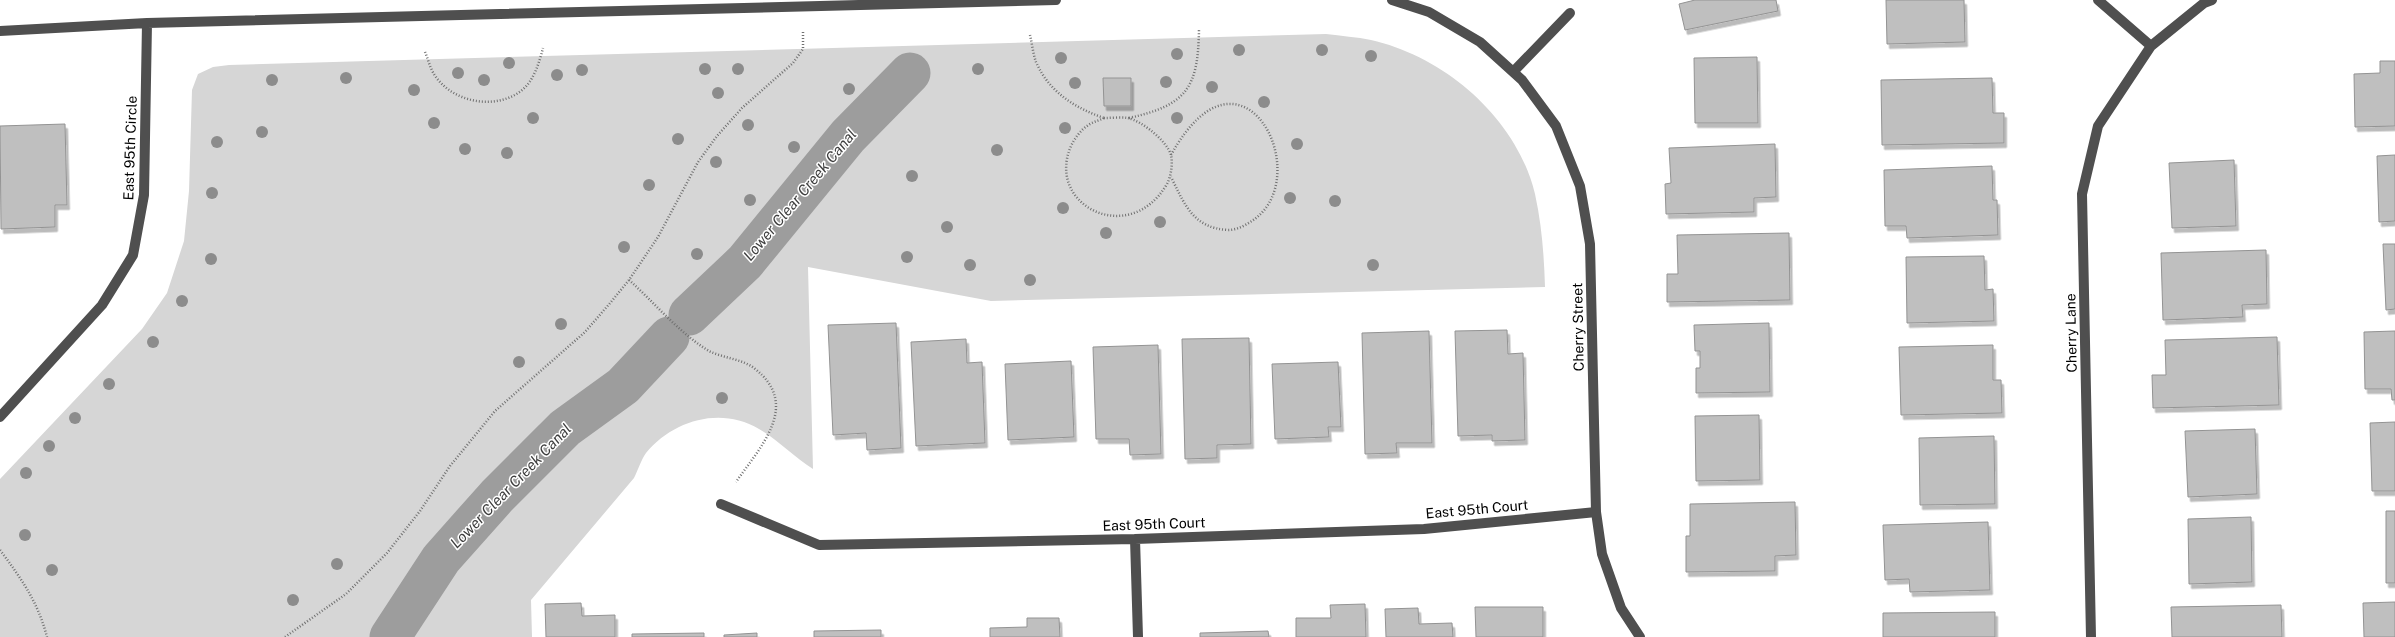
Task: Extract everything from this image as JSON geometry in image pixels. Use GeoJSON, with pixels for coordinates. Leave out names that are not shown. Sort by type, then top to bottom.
{"type":"FeatureCollection","features":[{"type":"Feature","properties":{"kind":"street"},"geometry":{"type":"LineString","coordinates":[[0,31],[147,23],[1056,0]]}},
{"type":"Feature","properties":{"kind":"street","name":"Cherry Street"},"geometry":{"type":"LineString","coordinates":[[1392,0],[1429,12],[1480,42],[1522,80],[1556,126],[1580,186],[1590,244],[1596,512],[1602,554],[1606,568],[1621,608],[1640,637]]}},
{"type":"Feature","properties":{"kind":"street"},"geometry":{"type":"LineString","coordinates":[[2098,0],[2150,46]]}},
{"type":"Feature","properties":{"kind":"street","name":"Cherry Lane"},"geometry":{"type":"LineString","coordinates":[[2091,637],[2082,194],[2098,126],[2150,46],[2204,3],[2212,0]]}},
{"type":"Feature","properties":{"kind":"street"},"geometry":{"type":"LineString","coordinates":[[1513,72],[1570,13]]}},
{"type":"Feature","properties":{"kind":"street","name":"East 95th Circle"},"geometry":{"type":"LineString","coordinates":[[0,417],[102,305],[133,255],[144,195],[147,23]]}},
{"type":"Feature","properties":{"kind":"street","name":"East 95th Court"},"geometry":{"type":"LineString","coordinates":[[721,504],[819,545],[1135,539],[1424,529],[1596,512]]}},
{"type":"Feature","properties":{"kind":"street"},"geometry":{"type":"LineString","coordinates":[[1135,539],[1138,637]]}},
{"type":"Feature","properties":{"kind":"path"},"geometry":{"type":"LineString","coordinates":[[285,637],[346,594],[387,553],[420,511],[472,437],[495,411],[585,332],[629,280],[658,237],[694,169],[717,136],[742,108],[793,63],[803,49],[802,6]]}},
{"type":"Feature","properties":{"kind":"path"},"geometry":{"type":"LineString","coordinates":[[1030,35],[1036,62],[1048,82],[1065,99],[1080,110],[1104,118],[1129,118],[1154,112],[1168,106],[1189,88],[1199,60],[1199,30]]}},
{"type":"Feature","properties":{"kind":"path"},"geometry":{"type":"LineString","coordinates":[[425,52],[434,74],[448,91],[465,99],[485,102],[506,100],[521,91],[532,78],[543,48]]}},
{"type":"Feature","properties":{"kind":"path"},"geometry":{"type":"LineString","coordinates":[[1232,104],[1247,108],[1260,117],[1270,134],[1276,151],[1275,186],[1269,203],[1260,215],[1247,225],[1232,230],[1217,230],[1204,225],[1193,216],[1184,204],[1171,177],[1171,155],[1182,134],[1200,115],[1217,105],[1232,104]]}},
{"type":"Feature","properties":{"kind":"path"},"geometry":{"type":"LineString","coordinates":[[1104,118],[1087,126],[1075,138],[1068,152],[1066,168],[1069,184],[1077,198],[1089,209],[1105,216],[1122,217],[1138,212],[1152,203],[1171,177]]}},
{"type":"Feature","properties":{"kind":"path"},"geometry":{"type":"LineString","coordinates":[[1129,118],[1148,128],[1160,139],[1171,155]]}},
{"type":"Feature","properties":{"kind":"path"},"geometry":{"type":"LineString","coordinates":[[629,280],[691,339],[710,351],[753,367],[768,381],[776,398],[776,418],[770,434],[721,504]]}},
{"type":"Feature","properties":{"kind":"path"},"geometry":{"type":"LineString","coordinates":[[0,550],[23,580],[33,599],[47,637]]}},
{"type":"Feature","properties":{"kind":"shaded area"},"geometry":{"type":"Polygon","coordinates":[[[1326,34],[1371,40],[1399,48],[1426,61],[1451,76],[1474,95],[1495,117],[1512,141],[1526,167],[1535,194],[1542,241],[1545,287],[991,301],[808,267],[813,469],[766,433],[744,422],[729,418],[698,420],[670,432],[646,453],[634,478],[531,600],[532,637],[0,637],[0,479],[142,329],[167,293],[184,241],[189,191],[192,90],[198,74],[213,67],[229,65],[1326,34]]]}},
{"type":"Feature","properties":{"kind":"building"},"geometry":{"type":"Polygon","coordinates":[[[1695,0],[1776,0],[1778,11],[1685,30],[1679,4],[1695,0]]]}},
{"type":"Feature","properties":{"kind":"building"},"geometry":{"type":"Polygon","coordinates":[[[1886,0],[1964,0],[1965,42],[1887,44],[1886,0]]]}},
{"type":"Feature","properties":{"kind":"building"},"geometry":{"type":"Polygon","coordinates":[[[1757,57],[1758,123],[1695,123],[1694,58],[1757,57]]]}},
{"type":"Feature","properties":{"kind":"building"},"geometry":{"type":"Polygon","coordinates":[[[2380,61],[2395,61],[2395,126],[2355,127],[2354,74],[2380,73],[2380,61]]]}},
{"type":"Feature","properties":{"kind":"building"},"geometry":{"type":"Polygon","coordinates":[[[1103,78],[1131,78],[1131,106],[1104,106],[1103,78]]]}},
{"type":"Feature","properties":{"kind":"building"},"geometry":{"type":"Polygon","coordinates":[[[1992,78],[1993,113],[2004,113],[2004,143],[1882,145],[1881,80],[1992,78]]]}},
{"type":"Feature","properties":{"kind":"building"},"geometry":{"type":"Polygon","coordinates":[[[65,124],[67,205],[55,205],[55,227],[1,229],[0,126],[65,124]]]}},
{"type":"Feature","properties":{"kind":"building"},"geometry":{"type":"Polygon","coordinates":[[[1775,144],[1776,197],[1754,198],[1754,212],[1666,214],[1665,184],[1671,183],[1669,148],[1775,144]]]}},
{"type":"Feature","properties":{"kind":"building"},"geometry":{"type":"Polygon","coordinates":[[[2395,155],[2395,221],[2379,222],[2377,156],[2395,155]]]}},
{"type":"Feature","properties":{"kind":"building"},"geometry":{"type":"Polygon","coordinates":[[[2234,160],[2236,226],[2172,228],[2169,163],[2234,160]]]}},
{"type":"Feature","properties":{"kind":"building"},"geometry":{"type":"Polygon","coordinates":[[[1992,166],[1993,200],[1997,200],[1998,235],[1907,238],[1906,226],[1885,226],[1884,170],[1992,166]]]}},
{"type":"Feature","properties":{"kind":"building"},"geometry":{"type":"Polygon","coordinates":[[[1789,233],[1790,300],[1667,302],[1667,274],[1678,274],[1677,235],[1789,233]]]}},
{"type":"Feature","properties":{"kind":"building"},"geometry":{"type":"Polygon","coordinates":[[[2383,244],[2395,244],[2395,309],[2386,310],[2383,244]]]}},
{"type":"Feature","properties":{"kind":"building"},"geometry":{"type":"Polygon","coordinates":[[[2266,250],[2267,304],[2242,305],[2243,317],[2163,320],[2161,253],[2266,250]]]}},
{"type":"Feature","properties":{"kind":"building"},"geometry":{"type":"Polygon","coordinates":[[[1984,256],[1985,290],[1993,289],[1994,321],[1907,323],[1906,257],[1984,256]]]}},
{"type":"Feature","properties":{"kind":"building"},"geometry":{"type":"Polygon","coordinates":[[[896,323],[901,448],[867,450],[866,433],[833,435],[828,325],[896,323]]]}},
{"type":"Feature","properties":{"kind":"building"},"geometry":{"type":"Polygon","coordinates":[[[1769,323],[1770,392],[1696,393],[1696,368],[1700,368],[1700,351],[1695,351],[1694,325],[1769,323]]]}},
{"type":"Feature","properties":{"kind":"building"},"geometry":{"type":"Polygon","coordinates":[[[1507,330],[1508,354],[1523,353],[1525,440],[1492,441],[1492,435],[1458,436],[1455,331],[1507,330]]]}},
{"type":"Feature","properties":{"kind":"building"},"geometry":{"type":"Polygon","coordinates":[[[1429,331],[1432,443],[1396,443],[1397,453],[1365,454],[1362,333],[1429,331]]]}},
{"type":"Feature","properties":{"kind":"building"},"geometry":{"type":"Polygon","coordinates":[[[2395,331],[2395,400],[2392,400],[2391,389],[2365,389],[2364,332],[2395,331]]]}},
{"type":"Feature","properties":{"kind":"building"},"geometry":{"type":"Polygon","coordinates":[[[2277,337],[2279,405],[2153,408],[2152,375],[2166,375],[2165,340],[2277,337]]]}},
{"type":"Feature","properties":{"kind":"building"},"geometry":{"type":"Polygon","coordinates":[[[1249,338],[1251,444],[1217,445],[1217,458],[1185,459],[1182,339],[1249,338]]]}},
{"type":"Feature","properties":{"kind":"building"},"geometry":{"type":"Polygon","coordinates":[[[966,339],[967,363],[982,362],[985,443],[916,446],[911,342],[966,339]]]}},
{"type":"Feature","properties":{"kind":"building"},"geometry":{"type":"Polygon","coordinates":[[[1158,345],[1161,454],[1130,455],[1129,439],[1096,439],[1093,347],[1158,345]]]}},
{"type":"Feature","properties":{"kind":"building"},"geometry":{"type":"Polygon","coordinates":[[[1993,345],[1993,380],[2001,380],[2002,413],[1901,415],[1899,347],[1993,345]]]}},
{"type":"Feature","properties":{"kind":"building"},"geometry":{"type":"Polygon","coordinates":[[[1071,361],[1074,437],[1008,440],[1005,364],[1071,361]]]}},
{"type":"Feature","properties":{"kind":"building"},"geometry":{"type":"Polygon","coordinates":[[[1338,362],[1341,427],[1328,427],[1329,437],[1275,439],[1272,364],[1338,362]]]}},
{"type":"Feature","properties":{"kind":"building"},"geometry":{"type":"Polygon","coordinates":[[[1759,415],[1760,480],[1696,481],[1695,416],[1759,415]]]}},
{"type":"Feature","properties":{"kind":"building"},"geometry":{"type":"Polygon","coordinates":[[[2395,422],[2395,491],[2372,491],[2370,423],[2395,422]]]}},
{"type":"Feature","properties":{"kind":"building"},"geometry":{"type":"Polygon","coordinates":[[[2255,429],[2257,494],[2188,497],[2185,431],[2255,429]]]}},
{"type":"Feature","properties":{"kind":"building"},"geometry":{"type":"Polygon","coordinates":[[[1994,436],[1995,504],[1920,505],[1919,438],[1994,436]]]}},
{"type":"Feature","properties":{"kind":"building"},"geometry":{"type":"Polygon","coordinates":[[[1795,502],[1796,555],[1775,556],[1775,571],[1686,572],[1686,536],[1690,536],[1690,504],[1795,502]]]}},
{"type":"Feature","properties":{"kind":"building"},"geometry":{"type":"Polygon","coordinates":[[[2386,511],[2395,511],[2395,583],[2386,583],[2386,511]]]}},
{"type":"Feature","properties":{"kind":"building"},"geometry":{"type":"Polygon","coordinates":[[[2251,517],[2252,582],[2189,584],[2188,519],[2251,517]]]}},
{"type":"Feature","properties":{"kind":"building"},"geometry":{"type":"Polygon","coordinates":[[[1988,522],[1990,590],[1910,592],[1909,579],[1885,580],[1883,525],[1988,522]]]}},
{"type":"Feature","properties":{"kind":"building"},"geometry":{"type":"Polygon","coordinates":[[[2395,602],[2395,637],[2364,637],[2363,603],[2395,602]]]}},
{"type":"Feature","properties":{"kind":"building"},"geometry":{"type":"Polygon","coordinates":[[[581,603],[582,616],[615,615],[615,637],[546,637],[545,604],[581,603]]]}},
{"type":"Feature","properties":{"kind":"building"},"geometry":{"type":"Polygon","coordinates":[[[1365,604],[1366,637],[1296,637],[1296,618],[1331,618],[1330,605],[1365,604]]]}},
{"type":"Feature","properties":{"kind":"building"},"geometry":{"type":"Polygon","coordinates":[[[2281,605],[2282,637],[2172,637],[2171,607],[2281,605]]]}},
{"type":"Feature","properties":{"kind":"building"},"geometry":{"type":"Polygon","coordinates":[[[1475,607],[1543,607],[1543,637],[1476,637],[1475,607]]]}},
{"type":"Feature","properties":{"kind":"building"},"geometry":{"type":"Polygon","coordinates":[[[1418,608],[1419,624],[1452,623],[1453,637],[1386,637],[1385,609],[1418,608]]]}},
{"type":"Feature","properties":{"kind":"building"},"geometry":{"type":"Polygon","coordinates":[[[1995,612],[1995,637],[1883,637],[1883,613],[1995,612]]]}},
{"type":"Feature","properties":{"kind":"building"},"geometry":{"type":"Polygon","coordinates":[[[1027,618],[1059,618],[1060,637],[990,637],[990,628],[1027,627],[1027,618]]]}},
{"type":"Feature","properties":{"kind":"building"},"geometry":{"type":"Polygon","coordinates":[[[881,630],[881,637],[814,637],[814,631],[881,630]]]}},
{"type":"Feature","properties":{"kind":"building"},"geometry":{"type":"Polygon","coordinates":[[[1268,631],[1269,637],[1200,637],[1200,633],[1268,631]]]}},
{"type":"Feature","properties":{"kind":"building"},"geometry":{"type":"Polygon","coordinates":[[[704,633],[704,637],[632,637],[632,634],[704,633]]]}},
{"type":"Feature","properties":{"kind":"building"},"geometry":{"type":"Polygon","coordinates":[[[757,633],[757,637],[724,637],[724,635],[757,633]]]}},
{"type":"Feature","properties":{"kind":"waterway","name":"Lower Clear Creek Canal"},"geometry":{"type":"LineString","coordinates":[[689,315],[745,262],[848,136],[910,73]]}},
{"type":"Feature","properties":{"kind":"waterway","name":"Lower Clear Creek Canal"},"geometry":{"type":"LineString","coordinates":[[390,637],[441,559],[497,496],[565,428],[623,386],[669,337]]}}]}
